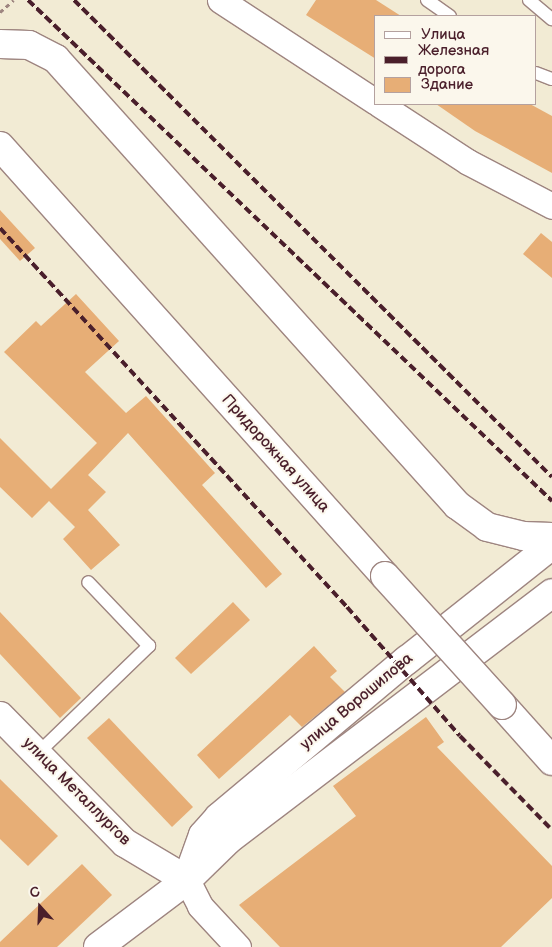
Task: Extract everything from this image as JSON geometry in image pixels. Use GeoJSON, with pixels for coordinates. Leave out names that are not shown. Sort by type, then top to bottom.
{"type":"FeatureCollection","features":[{"type":"Feature","properties":{"kind":"main road"},"geometry":{"type":"LineString","coordinates":[[0,44],[29,45],[56,59],[457,505],[487,527],[523,536],[552,537]]}},
{"type":"Feature","properties":{"kind":"main road","name":"Придорожная улица"},"geometry":{"type":"LineString","coordinates":[[0,146],[552,761]]}},
{"type":"Feature","properties":{"kind":"main road","name":"улица Ворошилова"},"geometry":{"type":"LineString","coordinates":[[187,880],[203,835],[219,817],[407,660],[552,545]]}},
{"type":"Feature","properties":{"kind":"main road","name":"улица Ворошилова"},"geometry":{"type":"LineString","coordinates":[[98,947],[187,880],[228,840],[552,593]]}},
{"type":"Feature","properties":{"kind":"main road","name":"улица Металлургов"},"geometry":{"type":"LineString","coordinates":[[0,716],[125,843],[187,880]]}},
{"type":"Feature","properties":{"kind":"street"},"geometry":{"type":"LineString","coordinates":[[220,0],[374,101]]}},
{"type":"Feature","properties":{"kind":"street"},"geometry":{"type":"LineString","coordinates":[[381,105],[468,162],[552,206]]}},
{"type":"Feature","properties":{"kind":"street"},"geometry":{"type":"LineString","coordinates":[[187,880],[200,906],[238,947]]}},
{"type":"Feature","properties":{"kind":"lane"},"geometry":{"type":"LineString","coordinates":[[427,0],[449,15]]}},
{"type":"Feature","properties":{"kind":"lane"},"geometry":{"type":"LineString","coordinates":[[530,0],[552,18]]}},
{"type":"Feature","properties":{"kind":"lane"},"geometry":{"type":"LineString","coordinates":[[537,73],[552,79]]}},
{"type":"Feature","properties":{"kind":"lane"},"geometry":{"type":"LineString","coordinates":[[37,754],[149,646],[88,582]]}},
{"type":"Feature","properties":{"kind":"path"},"geometry":{"type":"LineString","coordinates":[[0,12],[14,0]]}},
{"type":"Feature","properties":{"kind":"building"},"geometry":{"type":"Polygon","coordinates":[[[316,0],[376,0],[399,15],[374,15],[374,58],[306,15],[316,0]]]}},
{"type":"Feature","properties":{"kind":"building"},"geometry":{"type":"Polygon","coordinates":[[[437,105],[532,105],[552,116],[552,173],[475,131],[437,105]]]}},
{"type":"Feature","properties":{"kind":"building"},"geometry":{"type":"Polygon","coordinates":[[[0,210],[35,248],[20,261],[0,239],[0,210]]]}},
{"type":"Feature","properties":{"kind":"building"},"geometry":{"type":"Polygon","coordinates":[[[541,233],[552,242],[552,278],[523,254],[541,233]]]}},
{"type":"Feature","properties":{"kind":"building"},"geometry":{"type":"Polygon","coordinates":[[[76,294],[119,341],[85,372],[126,413],[146,396],[215,473],[202,485],[282,574],[266,588],[128,433],[88,475],[106,492],[88,510],[120,545],[91,570],[63,539],[75,527],[49,501],[32,518],[0,487],[0,438],[51,489],[97,443],[4,352],[36,321],[41,326],[76,294]]]}},
{"type":"Feature","properties":{"kind":"building"},"geometry":{"type":"Polygon","coordinates":[[[233,602],[250,620],[191,674],[175,658],[233,602]]]}},
{"type":"Feature","properties":{"kind":"building"},"geometry":{"type":"Polygon","coordinates":[[[0,612],[81,698],[60,718],[0,654],[0,612]]]}},
{"type":"Feature","properties":{"kind":"building"},"geometry":{"type":"Polygon","coordinates":[[[314,646],[337,671],[330,677],[345,692],[302,727],[290,715],[219,779],[197,755],[314,646]]]}},
{"type":"Feature","properties":{"kind":"building"},"geometry":{"type":"Polygon","coordinates":[[[426,717],[444,742],[437,747],[552,866],[552,898],[501,947],[280,947],[239,905],[356,816],[333,786],[426,717]]]}},
{"type":"Feature","properties":{"kind":"building"},"geometry":{"type":"Polygon","coordinates":[[[109,718],[193,807],[172,827],[87,738],[109,718]]]}},
{"type":"Feature","properties":{"kind":"building"},"geometry":{"type":"Polygon","coordinates":[[[0,779],[58,836],[28,866],[0,839],[0,779]]]}},
{"type":"Feature","properties":{"kind":"building"},"geometry":{"type":"Polygon","coordinates":[[[82,864],[112,895],[57,947],[0,947],[0,942],[82,864]]]}},
{"type":"Feature","properties":{"kind":"railway"},"geometry":{"type":"LineString","coordinates":[[28,0],[552,501]]}},
{"type":"Feature","properties":{"kind":"railway"},"geometry":{"type":"LineString","coordinates":[[74,0],[552,477]]}},
{"type":"Feature","properties":{"kind":"railway"},"geometry":{"type":"LineString","coordinates":[[0,228],[347,607],[460,736],[552,830]]}}]}
